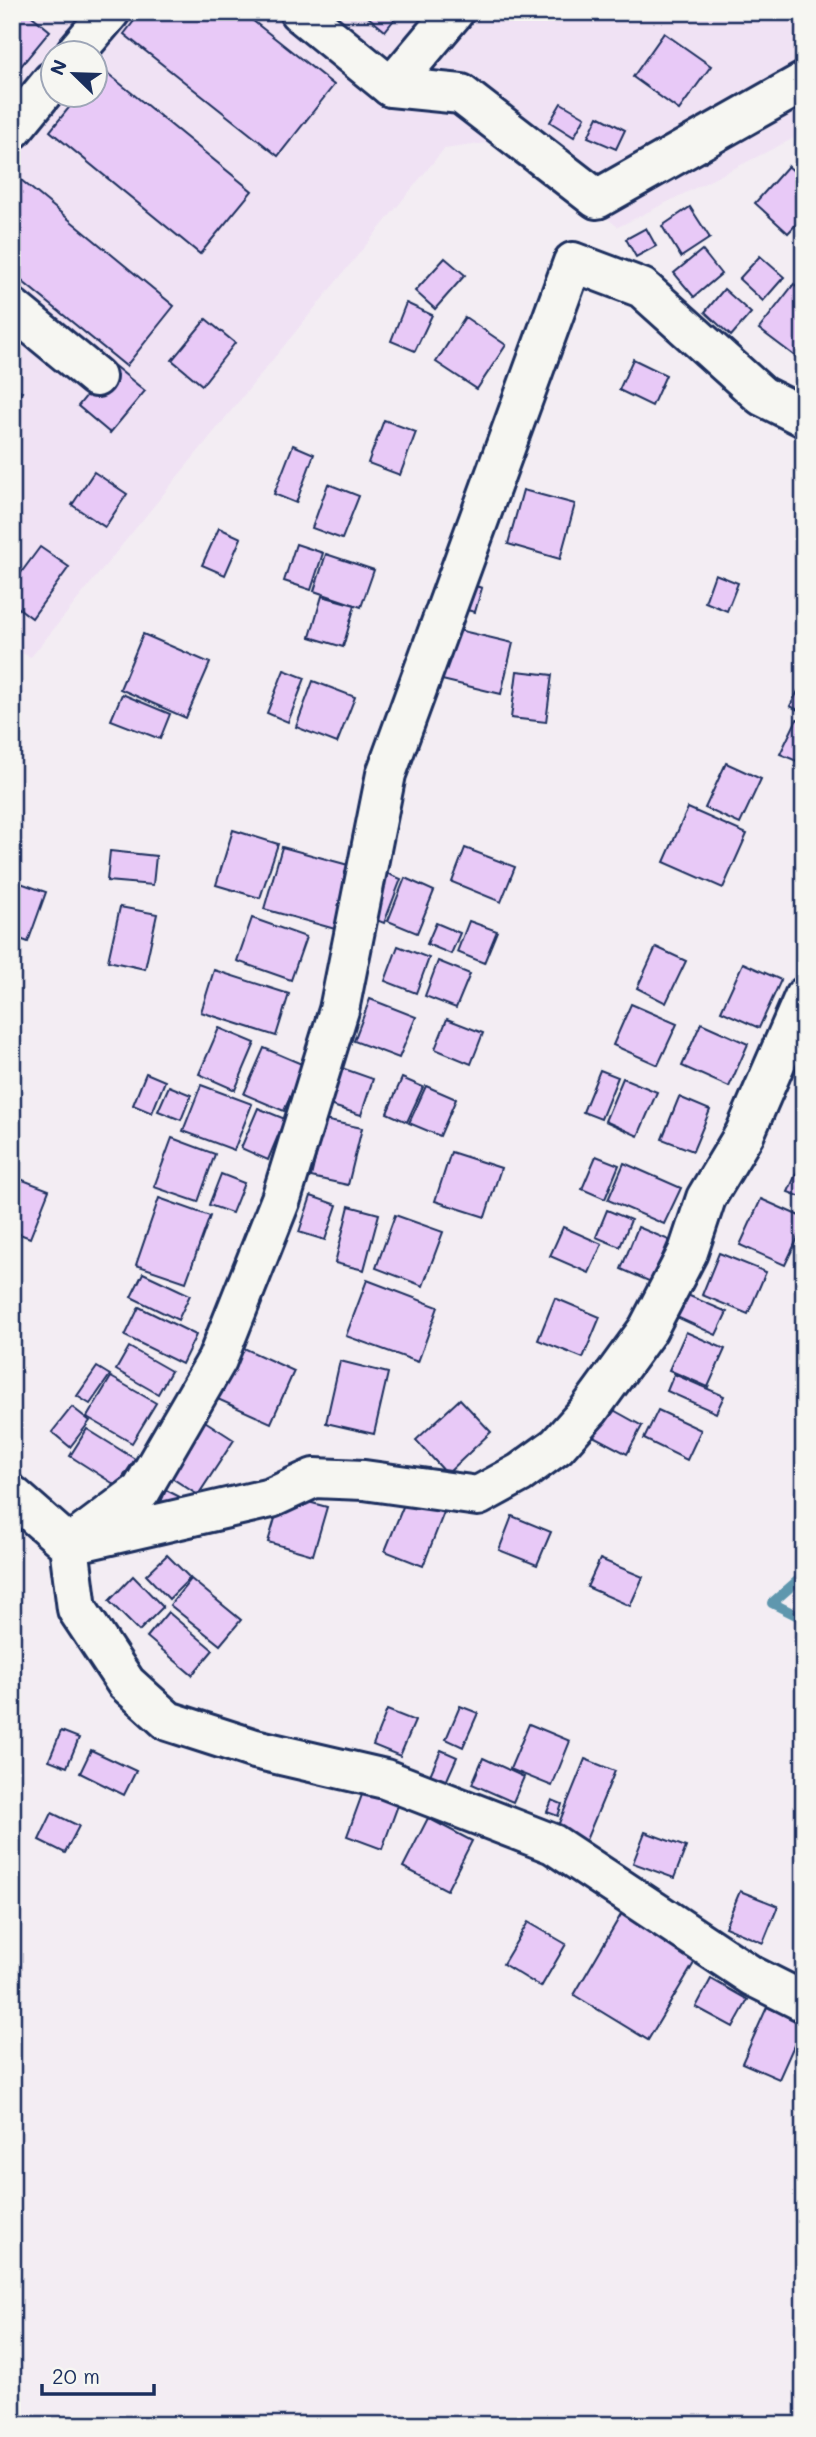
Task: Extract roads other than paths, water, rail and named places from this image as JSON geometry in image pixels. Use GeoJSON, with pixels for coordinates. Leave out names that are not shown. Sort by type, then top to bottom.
{"type":"FeatureCollection","features":[{"type":"Feature","properties":{"kind":"street"},"geometry":{"type":"LineString","coordinates":[[88,38],[110,12]]}},
{"type":"Feature","properties":{"kind":"street"},"geometry":{"type":"LineString","coordinates":[[299,12],[391,87],[461,94],[597,199],[804,82]]}},
{"type":"Feature","properties":{"kind":"street"},"geometry":{"type":"LineString","coordinates":[[391,87],[454,12]]}},
{"type":"Feature","properties":{"kind":"street"},"geometry":{"type":"LineString","coordinates":[[12,130],[38,98]]}},
{"type":"Feature","properties":{"kind":"street"},"geometry":{"type":"LineString","coordinates":[[69,1545],[141,1491],[217,1360],[281,1199],[339,1010],[386,774],[573,262],[642,288],[762,396],[804,417]]}},
{"type":"Feature","properties":{"kind":"street"},"geometry":{"type":"LineString","coordinates":[[12,308],[96,377]]}},
{"type":"Feature","properties":{"kind":"street"},"geometry":{"type":"LineString","coordinates":[[69,1545],[271,1498],[314,1478],[364,1480],[478,1496],[520,1473],[557,1446],[589,1410],[648,1329],[688,1252],[706,1198],[745,1133],[804,997]]}},
{"type":"Feature","properties":{"kind":"street"},"geometry":{"type":"LineString","coordinates":[[12,1495],[69,1545],[77,1609],[126,1683],[168,1721],[255,1749],[384,1779],[553,1844],[752,1976],[804,2002]]}},
{"type":"Feature","properties":{"kind":"waterway"},"geometry":{"type":"LineString","coordinates":[[804,1575],[772,1603],[804,1619]]}}]}
